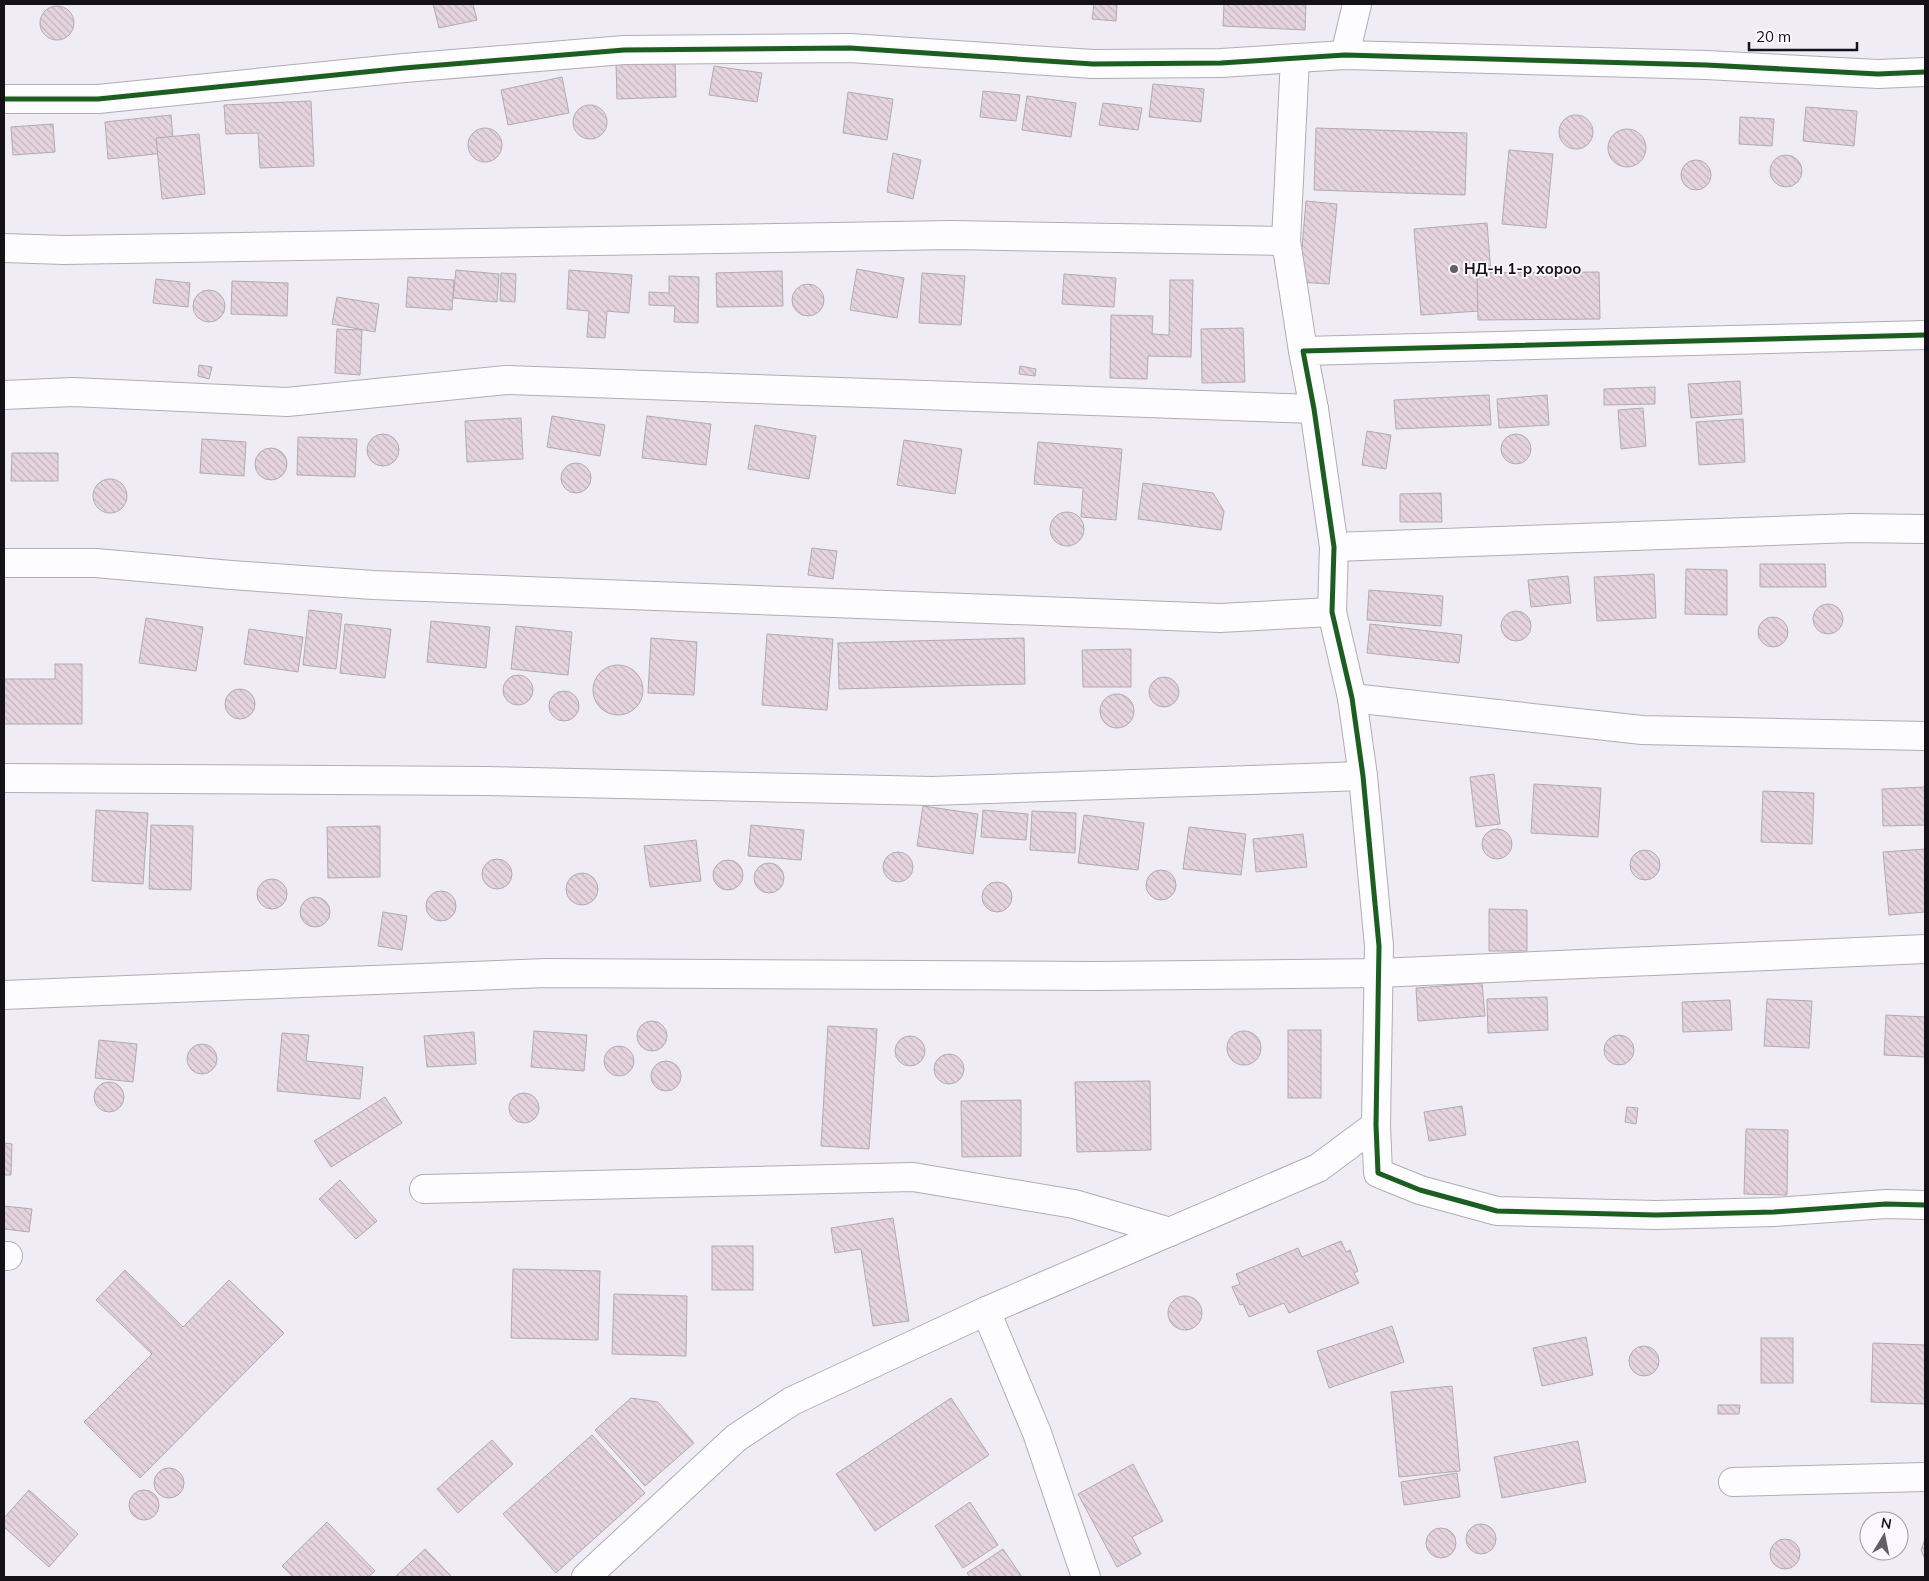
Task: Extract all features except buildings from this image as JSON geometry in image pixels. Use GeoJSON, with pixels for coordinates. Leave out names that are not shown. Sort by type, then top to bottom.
{"type":"FeatureCollection","features":[{"type":"Feature","properties":{"kind":"street"},"geometry":{"type":"LineString","coordinates":[[1345,55],[1357,4]]}},
{"type":"Feature","properties":{"kind":"street"},"geometry":{"type":"LineString","coordinates":[[4,99],[98,99],[404,68],[624,50],[850,48],[1092,64],[1221,63],[1345,55],[1706,65],[1878,74],[1925,72]]}},
{"type":"Feature","properties":{"kind":"street"},"geometry":{"type":"LineString","coordinates":[[1295,58],[1286,242],[1314,409],[1334,547],[1332,612],[1352,698],[1363,776],[1379,946],[1376,1125],[1378,1173],[1420,1190],[1497,1211],[1666,1215],[1774,1212],[1886,1204],[1925,1205]]}},
{"type":"Feature","properties":{"kind":"street"},"geometry":{"type":"LineString","coordinates":[[4,248],[64,250],[952,236],[1286,242]]}},
{"type":"Feature","properties":{"kind":"street"},"geometry":{"type":"LineString","coordinates":[[1303,351],[1925,335]]}},
{"type":"Feature","properties":{"kind":"street"},"geometry":{"type":"LineString","coordinates":[[4,395],[73,392],[287,402],[506,380],[1314,409]]}},
{"type":"Feature","properties":{"kind":"street"},"geometry":{"type":"LineString","coordinates":[[1334,547],[1852,528],[1925,529]]}},
{"type":"Feature","properties":{"kind":"street"},"geometry":{"type":"LineString","coordinates":[[4,563],[96,562],[231,575],[373,585],[1220,618],[1332,612]]}},
{"type":"Feature","properties":{"kind":"street"},"geometry":{"type":"LineString","coordinates":[[1352,698],[1642,730],[1925,736]]}},
{"type":"Feature","properties":{"kind":"street"},"geometry":{"type":"LineString","coordinates":[[4,778],[486,781],[932,791],[1363,776]]}},
{"type":"Feature","properties":{"kind":"street"},"geometry":{"type":"LineString","coordinates":[[4,995],[547,972],[1096,976],[1378,973],[1925,949]]}},
{"type":"Feature","properties":{"kind":"street"},"geometry":{"type":"LineString","coordinates":[[586,1577],[736,1438],[792,1401],[986,1311],[1318,1168],[1376,1125]]}},
{"type":"Feature","properties":{"kind":"street"},"geometry":{"type":"LineString","coordinates":[[424,1189],[913,1177],[1074,1204],[1170,1232]]}},
{"type":"Feature","properties":{"kind":"street"},"geometry":{"type":"LineString","coordinates":[[986,1311],[1037,1434],[1086,1577]]}},
{"type":"Feature","properties":{"kind":"street"},"geometry":{"type":"LineString","coordinates":[[1733,1482],[1925,1477]]}},
{"type":"Feature","properties":{"kind":"cycle path"},"geometry":{"type":"LineString","coordinates":[[4,99],[98,99],[404,68],[624,50],[850,48],[1093,64],[1221,63],[1345,55],[1706,65],[1878,74],[1925,72]]}},
{"type":"Feature","properties":{"kind":"cycle path"},"geometry":{"type":"LineString","coordinates":[[1925,335],[1303,351],[1314,409],[1334,547],[1332,612],[1352,698],[1363,776],[1379,946],[1376,1125],[1378,1173],[1420,1190],[1497,1211],[1656,1215],[1774,1212],[1886,1204],[1925,1205]]}},
{"type":"Feature","properties":{"kind":"place","name":"НД-н 1-р хороо"},"geometry":{"type":"Point","coordinates":[1454,269]}}]}
